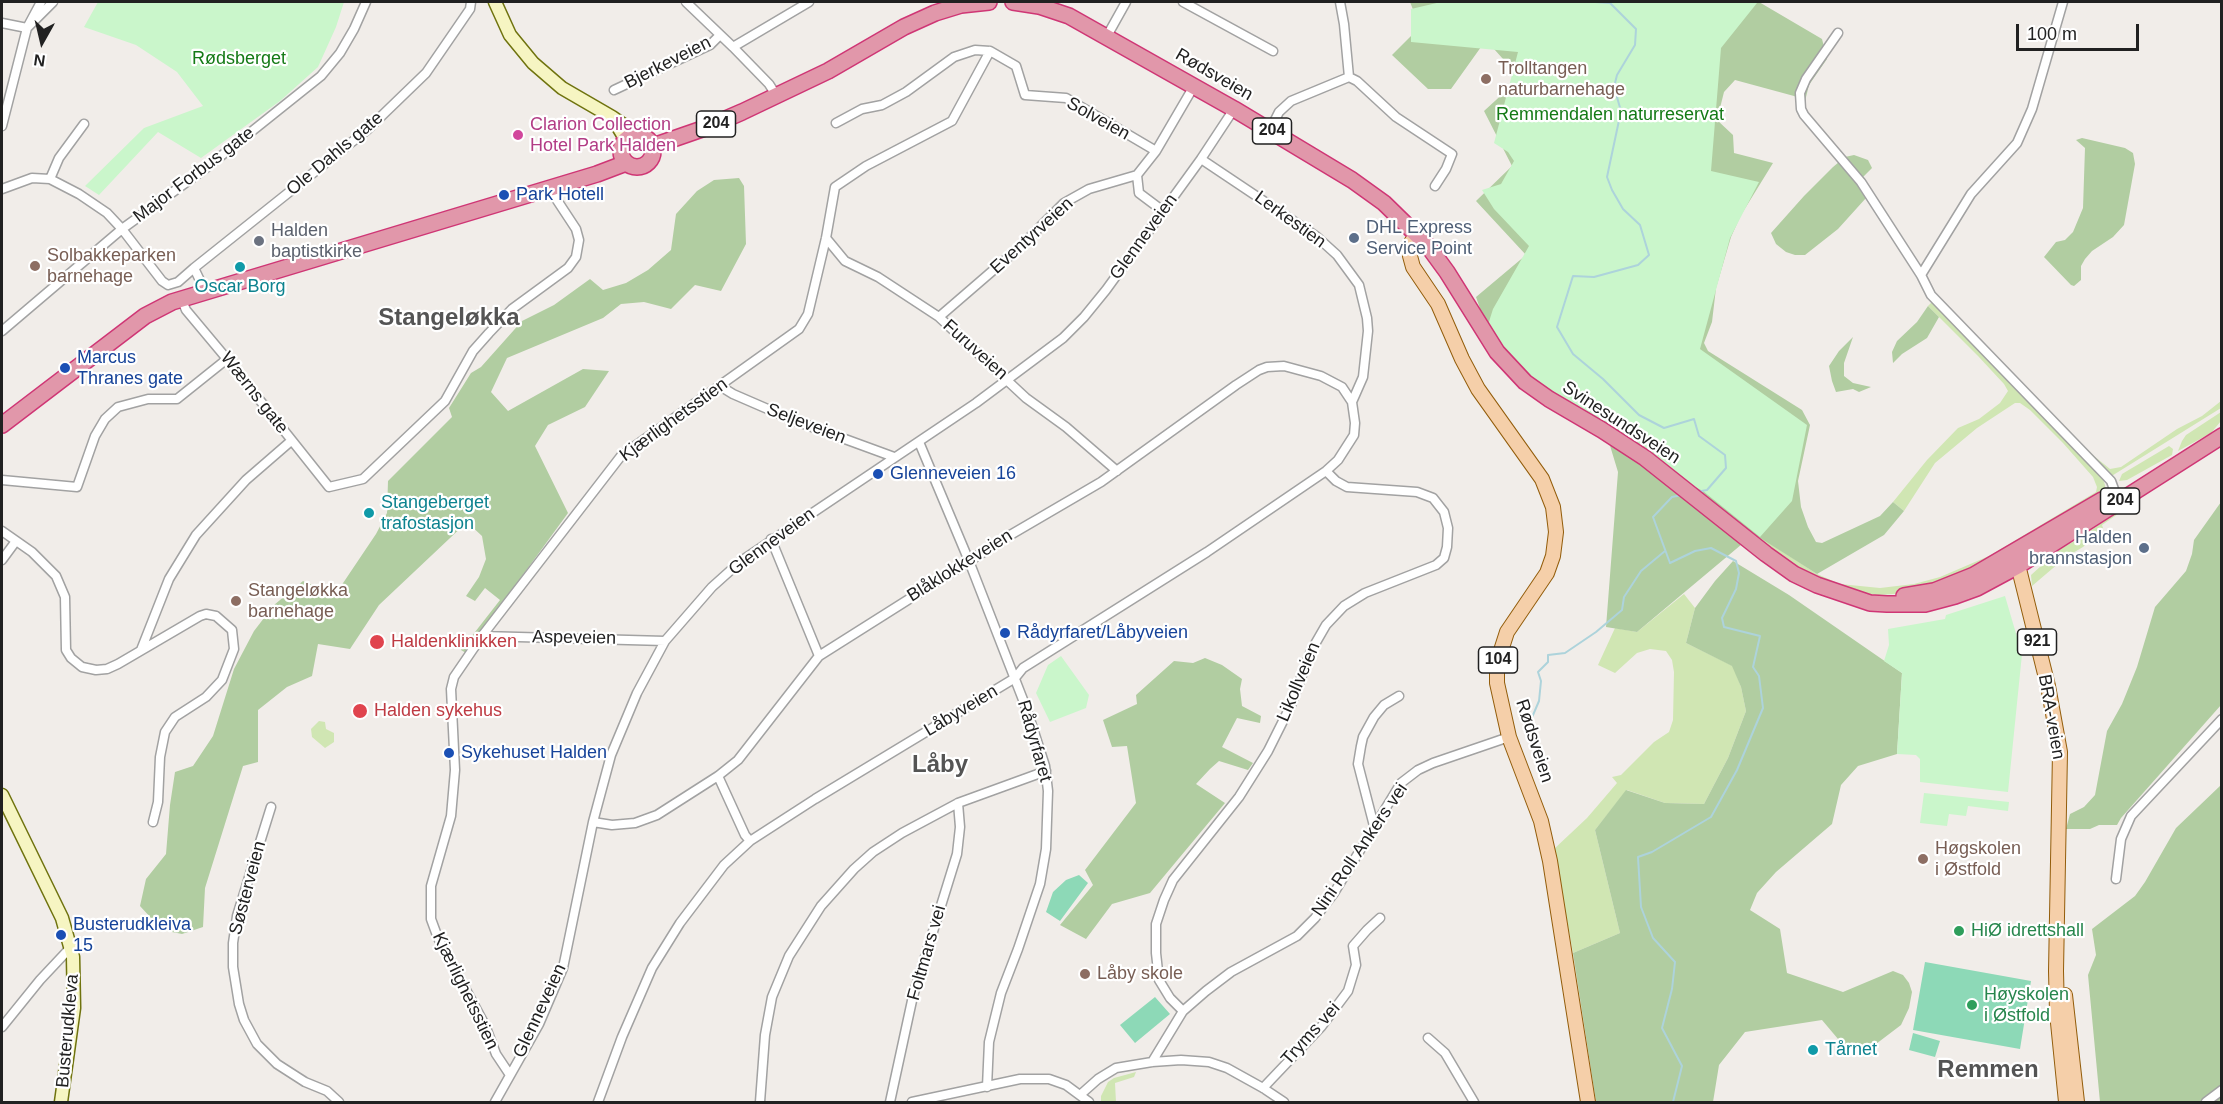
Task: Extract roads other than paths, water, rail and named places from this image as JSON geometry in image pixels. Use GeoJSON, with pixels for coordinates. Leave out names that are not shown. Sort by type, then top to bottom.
{"type":"FeatureCollection","features":[{"type":"Feature","properties":{"kind":"highway","name":"204"},"geometry":{"type":"LineString","coordinates":[[653,146],[720,123],[828,71],[904,27],[935,13],[961,5],[989,2]]}},
{"type":"Feature","properties":{"kind":"highway","name":"Rødsveien"},"geometry":{"type":"LineString","coordinates":[[1013,2],[1055,10],[1107,36],[1234,109],[1352,180],[1384,203],[1422,240]]}},
{"type":"Feature","properties":{"kind":"highway"},"geometry":{"type":"LineString","coordinates":[[2,425],[145,316],[181,298],[597,174],[626,163],[638,167],[647,164],[653,156],[653,146],[647,138],[632,138],[621,151],[626,163]]}},
{"type":"Feature","properties":{"kind":"highway","name":"Svinesundsveien"},"geometry":{"type":"LineString","coordinates":[[1422,240],[1447,272],[1483,332],[1514,371],[1549,399],[1628,447],[1794,574],[1816,585],[1847,595],[1905,596],[1934,591],[2015,560],[2222,436]]}},
{"type":"Feature","properties":{"kind":"highway","name":"Svinesundsveien"},"geometry":{"type":"LineString","coordinates":[[2015,560],[2115,492],[2222,430]]}},
{"type":"Feature","properties":{"kind":"main road","name":"Rødsveien"},"geometry":{"type":"LineString","coordinates":[[1422,240],[1410,244],[1410,256],[1417,275],[1438,304],[1462,359],[1478,388],[1542,479],[1553,507],[1556,532],[1553,556],[1547,573],[1507,632],[1497,663],[1497,683],[1509,737],[1540,821],[1550,861],[1588,1102]]}},
{"type":"Feature","properties":{"kind":"main road","name":"BRA-veien"},"geometry":{"type":"LineString","coordinates":[[2015,560],[2057,732],[2060,771],[2057,1013],[2066,1102]]}},
{"type":"Feature","properties":{"kind":"main road","name":"BRA-veien"},"geometry":{"type":"LineString","coordinates":[[2059,885],[2063,971],[2077,1102]]}},
{"type":"Feature","properties":{"kind":"street"},"geometry":{"type":"LineString","coordinates":[[2,126],[27,28],[41,2]]}},
{"type":"Feature","properties":{"kind":"street"},"geometry":{"type":"LineString","coordinates":[[27,28],[53,2]]}},
{"type":"Feature","properties":{"kind":"street","name":"Major Forbus gate"},"geometry":{"type":"LineString","coordinates":[[2,331],[122,229],[206,168],[321,76],[340,53],[366,2]]}},
{"type":"Feature","properties":{"kind":"street","name":"Ole Dahls gate"},"geometry":{"type":"LineString","coordinates":[[194,268],[367,130],[426,73],[470,9],[471,2]]}},
{"type":"Feature","properties":{"kind":"street"},"geometry":{"type":"LineString","coordinates":[[495,2],[510,34],[533,63],[562,88],[612,117],[632,138]]}},
{"type":"Feature","properties":{"kind":"street"},"geometry":{"type":"LineString","coordinates":[[687,2],[769,84],[776,95]]}},
{"type":"Feature","properties":{"kind":"street","name":"Bjerkeveien"},"geometry":{"type":"LineString","coordinates":[[733,47],[809,2]]}},
{"type":"Feature","properties":{"kind":"street"},"geometry":{"type":"LineString","coordinates":[[1107,36],[1126,2]]}},
{"type":"Feature","properties":{"kind":"street"},"geometry":{"type":"LineString","coordinates":[[1183,2],[1273,51]]}},
{"type":"Feature","properties":{"kind":"street"},"geometry":{"type":"LineString","coordinates":[[1340,2],[1350,76]]}},
{"type":"Feature","properties":{"kind":"street"},"geometry":{"type":"LineString","coordinates":[[1921,275],[1971,194],[2017,142],[2032,109],[2063,2]]}},
{"type":"Feature","properties":{"kind":"street"},"geometry":{"type":"LineString","coordinates":[[2,23],[27,28]]}},
{"type":"Feature","properties":{"kind":"street"},"geometry":{"type":"LineString","coordinates":[[1838,33],[1806,79],[1800,93],[1801,108],[1861,182],[1921,275],[1931,296],[2110,481],[2115,492]]}},
{"type":"Feature","properties":{"kind":"street","name":"Bjerkeveien"},"geometry":{"type":"LineString","coordinates":[[614,90],[710,45],[720,34]]}},
{"type":"Feature","properties":{"kind":"street"},"geometry":{"type":"LineString","coordinates":[[837,123],[862,109],[882,105],[906,92],[954,57],[975,50],[990,51]]}},
{"type":"Feature","properties":{"kind":"street","name":"Solveien"},"geometry":{"type":"LineString","coordinates":[[990,51],[1016,66],[1025,95],[1066,98],[1156,151]]}},
{"type":"Feature","properties":{"kind":"street","name":"Kjærlighetsstien"},"geometry":{"type":"LineString","coordinates":[[510,1075],[496,1054],[485,1025],[438,938],[431,919],[431,886],[451,816],[456,770],[451,689],[454,677],[482,636],[621,456],[799,329],[808,314],[835,188],[866,166],[952,121],[990,51]]}},
{"type":"Feature","properties":{"kind":"street"},"geometry":{"type":"LineString","coordinates":[[1269,130],[1280,112],[1291,101],[1350,76]]}},
{"type":"Feature","properties":{"kind":"street"},"geometry":{"type":"LineString","coordinates":[[1350,76],[1396,117],[1452,154],[1435,186]]}},
{"type":"Feature","properties":{"kind":"street"},"geometry":{"type":"LineString","coordinates":[[1163,211],[1139,193],[1137,175],[1156,151],[1194,86]]}},
{"type":"Feature","properties":{"kind":"street","name":"Glenneveien"},"geometry":{"type":"LineString","coordinates":[[495,1102],[539,1024],[562,968],[593,822],[611,755],[637,693],[665,641],[712,586],[741,561],[919,442],[1008,380],[1063,338],[1084,317],[1201,159],[1234,109]]}},
{"type":"Feature","properties":{"kind":"street"},"geometry":{"type":"LineString","coordinates":[[50,179],[59,158],[84,124]]}},
{"type":"Feature","properties":{"kind":"street","name":"Lerkestien"},"geometry":{"type":"LineString","coordinates":[[1201,159],[1316,236],[1337,255],[1359,285],[1368,331],[1363,377],[1352,402]]}},
{"type":"Feature","properties":{"kind":"street","name":"Eventyrveien"},"geometry":{"type":"LineString","coordinates":[[939,317],[1019,248],[1064,203],[1089,189],[1137,175]]}},
{"type":"Feature","properties":{"kind":"street"},"geometry":{"type":"LineString","coordinates":[[2,189],[32,178],[50,179],[79,194],[107,213],[162,281],[168,285],[178,282],[194,268],[205,291]]}},
{"type":"Feature","properties":{"kind":"street","name":"Wærns gate"},"geometry":{"type":"LineString","coordinates":[[181,298],[186,310],[227,358],[329,488],[363,479],[445,401],[473,351],[489,333],[513,309],[568,268],[576,257],[579,240],[576,229],[549,188]]}},
{"type":"Feature","properties":{"kind":"street","name":"Furuveien"},"geometry":{"type":"LineString","coordinates":[[826,238],[845,261],[878,277],[939,317],[1026,398],[1066,427],[1118,471]]}},
{"type":"Feature","properties":{"kind":"street"},"geometry":{"type":"LineString","coordinates":[[2,480],[77,487],[95,436],[105,419],[118,407],[148,399],[177,399],[227,358]]}},
{"type":"Feature","properties":{"kind":"street","name":"Blåklokkeveien"},"geometry":{"type":"LineString","coordinates":[[593,822],[612,825],[634,823],[650,818],[718,776],[738,760],[819,656],[969,561],[1118,471],[1236,385],[1267,367],[1288,366],[1321,376],[1342,387],[1352,402]]}},
{"type":"Feature","properties":{"kind":"street","name":"Seljeveien"},"geometry":{"type":"LineString","coordinates":[[720,386],[733,394],[796,421],[894,457]]}},
{"type":"Feature","properties":{"kind":"street","name":"Låbyveien"},"geometry":{"type":"LineString","coordinates":[[598,1102],[622,1036],[652,968],[680,923],[709,884],[750,841],[846,779],[1015,678],[1023,668],[1207,552],[1326,471],[1338,460],[1354,435],[1352,402]]}},
{"type":"Feature","properties":{"kind":"street"},"geometry":{"type":"LineString","coordinates":[[141,650],[169,579],[196,535],[233,493],[291,441]]}},
{"type":"Feature","properties":{"kind":"street","name":"Rådyrfaret"},"geometry":{"type":"LineString","coordinates":[[919,442],[1015,678],[1038,741],[1046,771],[1049,809],[1044,866],[1035,904],[1001,993],[989,1042],[987,1087]]}},
{"type":"Feature","properties":{"kind":"street","name":"Likollveien"},"geometry":{"type":"LineString","coordinates":[[1183,1011],[1170,998],[1159,980],[1156,953],[1156,924],[1173,880],[1239,797],[1268,751],[1291,705],[1311,651],[1326,625],[1344,606],[1365,592],[1436,565],[1444,558],[1447,547],[1448,528],[1444,512],[1433,498],[1417,492],[1347,487],[1336,481],[1326,471]]}},
{"type":"Feature","properties":{"kind":"street"},"geometry":{"type":"LineString","coordinates":[[2,531],[32,552],[56,576],[66,603],[66,650],[75,663],[87,669],[107,669],[193,619],[206,614],[216,616],[232,630],[235,643],[230,662],[217,687],[175,717],[165,732],[160,757],[158,802],[153,822]]}},
{"type":"Feature","properties":{"kind":"street"},"geometry":{"type":"LineString","coordinates":[[771,539],[819,656]]}},
{"type":"Feature","properties":{"kind":"street"},"geometry":{"type":"LineString","coordinates":[[2,560],[16,540]]}},
{"type":"Feature","properties":{"kind":"street","name":"Aspeveien"},"geometry":{"type":"LineString","coordinates":[[482,636],[665,641]]}},
{"type":"Feature","properties":{"kind":"street"},"geometry":{"type":"LineString","coordinates":[[1374,826],[1358,764],[1361,746],[1363,737],[1374,717],[1384,705],[1399,696]]}},
{"type":"Feature","properties":{"kind":"street"},"geometry":{"type":"LineString","coordinates":[[2116,879],[2121,839],[2131,816],[2222,719]]}},
{"type":"Feature","properties":{"kind":"street","name":"Nini Roll Ankers vei"},"geometry":{"type":"LineString","coordinates":[[1152,1062],[1183,1011],[1231,972],[1297,936],[1315,918],[1334,893],[1401,783],[1418,770],[1509,737]]}},
{"type":"Feature","properties":{"kind":"street"},"geometry":{"type":"LineString","coordinates":[[760,1102],[765,1035],[772,997],[789,956],[815,914],[854,869],[873,852],[928,817],[958,803],[1046,771]]}},
{"type":"Feature","properties":{"kind":"street"},"geometry":{"type":"LineString","coordinates":[[718,776],[750,841]]}},
{"type":"Feature","properties":{"kind":"street","name":"Busterudkleva"},"geometry":{"type":"LineString","coordinates":[[2,795],[62,918],[71,947],[74,970],[74,1008],[61,1102]]}},
{"type":"Feature","properties":{"kind":"street","name":"Foltmars vei"},"geometry":{"type":"LineString","coordinates":[[890,1102],[912,996],[957,854],[960,827],[958,803]]}},
{"type":"Feature","properties":{"kind":"street","name":"Søsterveien"},"geometry":{"type":"LineString","coordinates":[[271,807],[237,916],[233,943],[233,967],[239,1004],[244,1020],[257,1044],[277,1064],[305,1082],[327,1091],[339,1102]]}},
{"type":"Feature","properties":{"kind":"street","name":"Tryms vei"},"geometry":{"type":"LineString","coordinates":[[1263,1088],[1321,1027],[1348,990],[1356,966],[1353,946],[1380,918]]}},
{"type":"Feature","properties":{"kind":"street"},"geometry":{"type":"LineString","coordinates":[[2,1027],[40,980],[71,947]]}},
{"type":"Feature","properties":{"kind":"street"},"geometry":{"type":"LineString","coordinates":[[1428,1038],[1445,1053],[1474,1102]]}},
{"type":"Feature","properties":{"kind":"street"},"geometry":{"type":"LineString","coordinates":[[1080,1095],[1098,1079],[1116,1068],[1181,1060],[1209,1062],[1227,1068],[1284,1102]]}},
{"type":"Feature","properties":{"kind":"street"},"geometry":{"type":"LineString","coordinates":[[912,1102],[1020,1079],[1049,1079],[1066,1085],[1089,1102]]}},
{"type":"Feature","properties":{"kind":"street"},"geometry":{"type":"LineString","coordinates":[[2206,1102],[2222,1090]]}},
{"type":"Feature","properties":{"kind":"waterway"},"geometry":{"type":"LineString","coordinates":[[1595,2],[1610,3],[1636,29],[1635,45],[1617,75],[1614,87],[1621,111],[1607,177],[1623,209],[1640,225],[1649,255],[1638,265],[1594,277],[1573,276],[1557,327],[1573,354],[1603,379],[1639,415],[1664,428],[1694,419],[1699,436],[1725,455],[1726,468],[1707,490],[1696,492]]}},
{"type":"Feature","properties":{"kind":"waterway"},"geometry":{"type":"LineString","coordinates":[[1673,1102],[1682,1066],[1662,1028],[1672,989],[1675,962],[1653,938],[1641,907],[1638,857],[1652,852],[1711,817],[1737,770],[1763,708],[1759,676],[1753,667],[1760,636],[1724,627],[1722,618],[1736,589],[1739,573],[1736,561],[1711,548],[1695,551],[1670,563],[1653,517],[1672,497],[1682,495]]}},
{"type":"Feature","properties":{"kind":"waterway"},"geometry":{"type":"LineString","coordinates":[[1535,741],[1535,732],[1530,722],[1539,701],[1541,681],[1538,672],[1548,662],[1548,655],[1565,653],[1596,632],[1622,610],[1624,597],[1641,571],[1665,551]]}},
{"type":"Feature","properties":{"kind":"place","name":"Trolltangen naturbarnehage"},"geometry":{"type":"Point","coordinates":[1486,79]}},
{"type":"Feature","properties":{"kind":"place","name":"Clarion Collection Hotel Park Halden"},"geometry":{"type":"Point","coordinates":[518,135]}},
{"type":"Feature","properties":{"kind":"place","name":"Park Hotell"},"geometry":{"type":"Point","coordinates":[504,195]}},
{"type":"Feature","properties":{"kind":"place","name":"DHL Express Service Point"},"geometry":{"type":"Point","coordinates":[1354,238]}},
{"type":"Feature","properties":{"kind":"place","name":"Halden baptistkirke"},"geometry":{"type":"Point","coordinates":[259,241]}},
{"type":"Feature","properties":{"kind":"place","name":"Solbakkeparken barnehage"},"geometry":{"type":"Point","coordinates":[35,266]}},
{"type":"Feature","properties":{"kind":"place","name":"Oscar Borg"},"geometry":{"type":"Point","coordinates":[240,267]}},
{"type":"Feature","properties":{"kind":"place","name":"Marcus Thranes gate"},"geometry":{"type":"Point","coordinates":[65,368]}},
{"type":"Feature","properties":{"kind":"place","name":"Glenneveien 16"},"geometry":{"type":"Point","coordinates":[878,474]}},
{"type":"Feature","properties":{"kind":"place","name":"Stangeberget trafostasjon"},"geometry":{"type":"Point","coordinates":[369,513]}},
{"type":"Feature","properties":{"kind":"place","name":"Halden brannstasjon"},"geometry":{"type":"Point","coordinates":[2144,548]}},
{"type":"Feature","properties":{"kind":"place","name":"Stangeløkka barnehage"},"geometry":{"type":"Point","coordinates":[236,601]}},
{"type":"Feature","properties":{"kind":"place","name":"Rådyrfaret/Låbyveien"},"geometry":{"type":"Point","coordinates":[1005,633]}},
{"type":"Feature","properties":{"kind":"place","name":"Haldenklinikken"},"geometry":{"type":"Point","coordinates":[377,642]}},
{"type":"Feature","properties":{"kind":"place","name":"Halden sykehus"},"geometry":{"type":"Point","coordinates":[360,711]}},
{"type":"Feature","properties":{"kind":"place","name":"Sykehuset Halden"},"geometry":{"type":"Point","coordinates":[449,753]}},
{"type":"Feature","properties":{"kind":"place","name":"Høgskolen i Østfold"},"geometry":{"type":"Point","coordinates":[1923,859]}},
{"type":"Feature","properties":{"kind":"place","name":"HiØ idrettshall"},"geometry":{"type":"Point","coordinates":[1959,931]}},
{"type":"Feature","properties":{"kind":"place","name":"Busterudkleiva 15"},"geometry":{"type":"Point","coordinates":[61,935]}},
{"type":"Feature","properties":{"kind":"place","name":"Låby skole"},"geometry":{"type":"Point","coordinates":[1085,974]}},
{"type":"Feature","properties":{"kind":"place","name":"Høyskolen i Østfold"},"geometry":{"type":"Point","coordinates":[1972,1005]}},
{"type":"Feature","properties":{"kind":"place","name":"Tårnet"},"geometry":{"type":"Point","coordinates":[1813,1050]}},
{"type":"Feature","properties":{"kind":"district","name":"Stangeløkka"},"geometry":{"type":"Point","coordinates":[449,318]}},
{"type":"Feature","properties":{"kind":"district","name":"Låby"},"geometry":{"type":"Point","coordinates":[940,765]}},
{"type":"Feature","properties":{"kind":"district","name":"Remmen"},"geometry":{"type":"Point","coordinates":[1988,1070]}},
{"type":"Feature","properties":{"kind":"park label","name":"Rødsberget"},"geometry":{"type":"Point","coordinates":[239,59]}},
{"type":"Feature","properties":{"kind":"park label","name":"Remmendalen naturreservat"},"geometry":{"type":"Point","coordinates":[1610,115]}}]}
